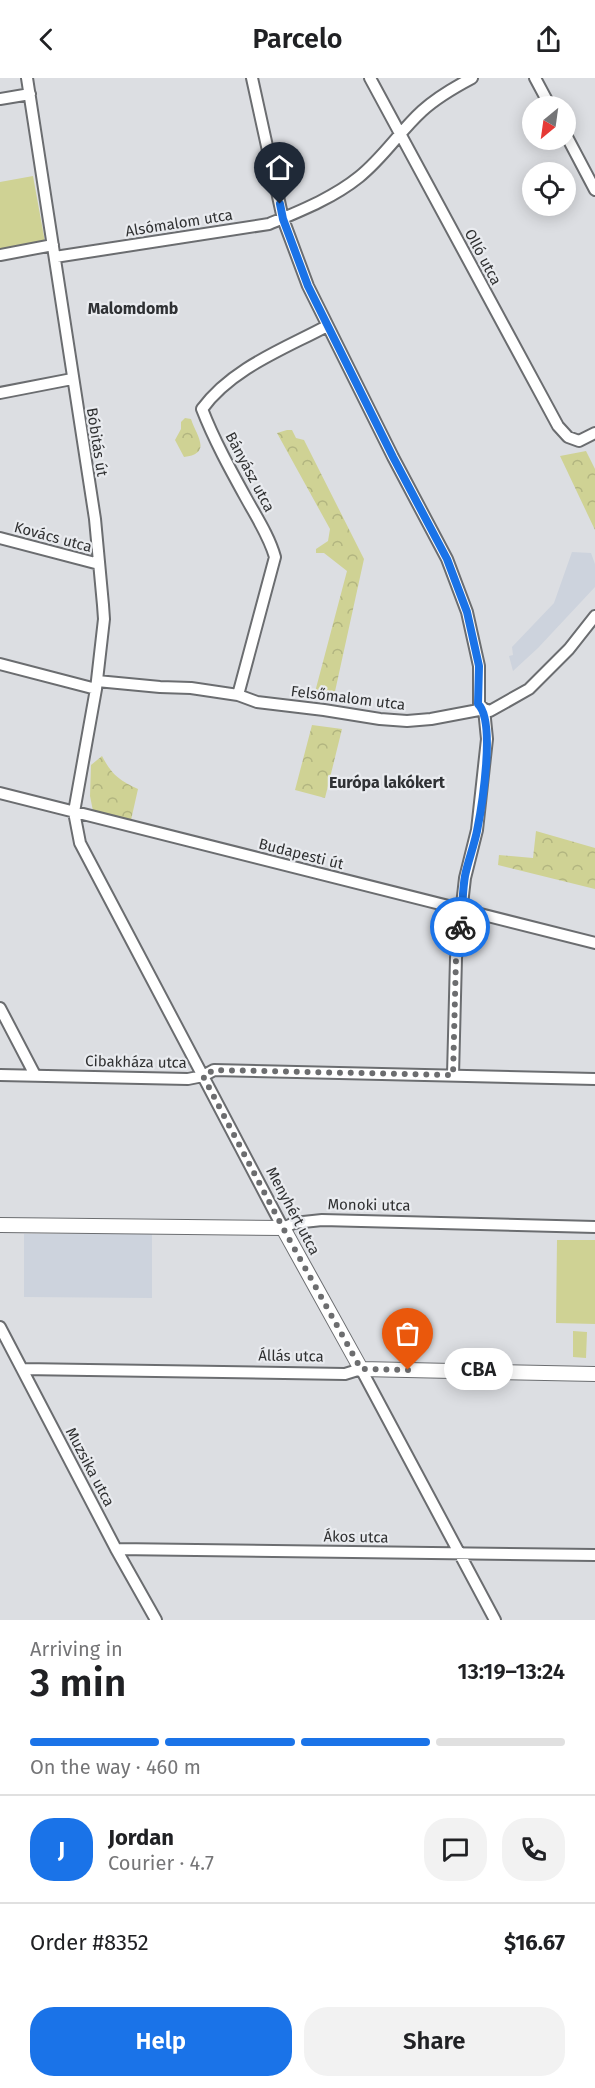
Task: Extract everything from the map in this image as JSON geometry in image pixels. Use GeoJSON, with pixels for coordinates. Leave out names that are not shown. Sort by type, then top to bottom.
{"type":"FeatureCollection","features":[{"type":"Feature","properties":{"kind":"street","name":"Bóbitás út"},"geometry":{"type":"LineString","coordinates":[[27,78],[95,519],[104,619],[97,685],[75,812]]}},
{"type":"Feature","properties":{"kind":"street"},"geometry":{"type":"LineString","coordinates":[[252,78],[283,219],[308,286],[447,559],[467,612],[479,666],[478,704],[484,709],[488,739],[477,830],[465,878],[456,958],[453,1075]]}},
{"type":"Feature","properties":{"kind":"street","name":"Olló utca"},"geometry":{"type":"LineString","coordinates":[[370,78],[558,426],[568,437],[579,441],[595,433]]}},
{"type":"Feature","properties":{"kind":"street","name":"Alsómalom utca"},"geometry":{"type":"LineString","coordinates":[[0,255],[54,251],[269,224],[283,219],[336,194],[360,177],[422,111],[445,93],[472,78]]}},
{"type":"Feature","properties":{"kind":"street"},"geometry":{"type":"LineString","coordinates":[[535,78],[545,96]]}},
{"type":"Feature","properties":{"kind":"street"},"geometry":{"type":"LineString","coordinates":[[0,99],[30,94]]}},
{"type":"Feature","properties":{"kind":"street"},"geometry":{"type":"LineString","coordinates":[[574,150],[595,190]]}},
{"type":"Feature","properties":{"kind":"street","name":"Bányász utca"},"geometry":{"type":"LineString","coordinates":[[238,695],[275,557],[270,539],[231,470],[202,409],[215,392],[241,373],[327,326]]}},
{"type":"Feature","properties":{"kind":"street"},"geometry":{"type":"LineString","coordinates":[[0,393],[72,380]]}},
{"type":"Feature","properties":{"kind":"street","name":"Kovács utca"},"geometry":{"type":"LineString","coordinates":[[0,538],[99,564]]}},
{"type":"Feature","properties":{"kind":"street","name":"Felsőmalom utca"},"geometry":{"type":"LineString","coordinates":[[0,664],[97,685],[191,688],[238,695],[257,702],[407,721],[484,709],[490,711],[529,689],[569,649],[595,616]]}},
{"type":"Feature","properties":{"kind":"street","name":"Budapesti út"},"geometry":{"type":"LineString","coordinates":[[0,793],[595,943]]}},
{"type":"Feature","properties":{"kind":"street","name":"Menyhért utca"},"geometry":{"type":"LineString","coordinates":[[75,812],[80,843],[283,1228],[495,1620]]}},
{"type":"Feature","properties":{"kind":"street"},"geometry":{"type":"LineString","coordinates":[[0,1008],[34,1075]]}},
{"type":"Feature","properties":{"kind":"street","name":"Cibakháza utca"},"geometry":{"type":"LineString","coordinates":[[0,1075],[188,1079],[203,1076],[214,1070],[595,1079]]}},
{"type":"Feature","properties":{"kind":"street","name":"Monoki utca"},"geometry":{"type":"LineString","coordinates":[[0,1225],[283,1228],[294,1223],[322,1220],[595,1227]]}},
{"type":"Feature","properties":{"kind":"street","name":"Muzsika utca"},"geometry":{"type":"LineString","coordinates":[[0,1327],[116,1549],[156,1620]]}},
{"type":"Feature","properties":{"kind":"street","name":"Állás utca"},"geometry":{"type":"LineString","coordinates":[[22,1369],[345,1374],[361,1369],[595,1374]]}},
{"type":"Feature","properties":{"kind":"street","name":"Ákos utca"},"geometry":{"type":"LineString","coordinates":[[116,1549],[595,1555]]}},
{"type":"Feature","properties":{"kind":"shaded area"},"geometry":{"type":"Polygon","coordinates":[[[572,552],[591,553],[595,564],[595,587],[538,648],[513,671],[509,656],[513,655],[512,647],[554,603],[572,552]]]}},
{"type":"Feature","properties":{"kind":"shaded area"},"geometry":{"type":"Polygon","coordinates":[[[24,1234],[152,1234],[152,1298],[24,1297],[24,1234]]]}},
{"type":"Feature","properties":{"kind":"green space"},"geometry":{"type":"Polygon","coordinates":[[[33,176],[45,242],[0,250],[0,182],[33,176]]]}},
{"type":"Feature","properties":{"kind":"green space"},"geometry":{"type":"Polygon","coordinates":[[[185,418],[191,419],[199,437],[200,448],[193,455],[184,457],[175,440],[181,429],[181,422],[185,418]]]}},
{"type":"Feature","properties":{"kind":"green space"},"geometry":{"type":"Polygon","coordinates":[[[292,430],[296,438],[304,440],[364,559],[334,696],[315,692],[347,571],[324,553],[316,553],[316,549],[328,541],[330,529],[277,433],[292,430]]]}},
{"type":"Feature","properties":{"kind":"green space"},"geometry":{"type":"Polygon","coordinates":[[[586,451],[595,469],[595,530],[560,456],[586,451]]]}},
{"type":"Feature","properties":{"kind":"green space"},"geometry":{"type":"Polygon","coordinates":[[[312,725],[342,729],[325,798],[295,790],[312,725]]]}},
{"type":"Feature","properties":{"kind":"green space"},"geometry":{"type":"Polygon","coordinates":[[[102,756],[117,776],[138,789],[131,820],[93,811],[90,796],[91,765],[102,756]]]}},
{"type":"Feature","properties":{"kind":"green space"},"geometry":{"type":"Polygon","coordinates":[[[536,831],[595,848],[595,889],[498,865],[499,855],[533,858],[536,831]]]}},
{"type":"Feature","properties":{"kind":"green space"},"geometry":{"type":"Polygon","coordinates":[[[557,1240],[595,1240],[595,1324],[556,1323],[557,1240]]]}},
{"type":"Feature","properties":{"kind":"green space"},"geometry":{"type":"Polygon","coordinates":[[[573,1331],[587,1332],[586,1358],[573,1357],[573,1331]]]}},
{"type":"Feature","properties":{"kind":"way so far"},"geometry":{"type":"LineString","coordinates":[[408,1370],[361,1369],[203,1076],[214,1070],[453,1075],[456,958],[460,927]]}},
{"type":"Feature","properties":{"kind":"place","name":"CBA"},"geometry":{"type":"Point","coordinates":[408,1370]}},
{"type":"Feature","properties":{"kind":"district","name":"Malomdomb"},"geometry":{"type":"Point","coordinates":[133,308]}},
{"type":"Feature","properties":{"kind":"district","name":"Európa lakókert"},"geometry":{"type":"Point","coordinates":[387,782]}},
{"type":"Feature","properties":{"kind":"route"},"geometry":{"type":"LineString","coordinates":[[280,204],[283,219],[308,286],[393,457],[447,559],[467,612],[479,666],[478,704],[484,709],[488,739],[484,784],[477,830],[465,878],[460,927]]}}]}
